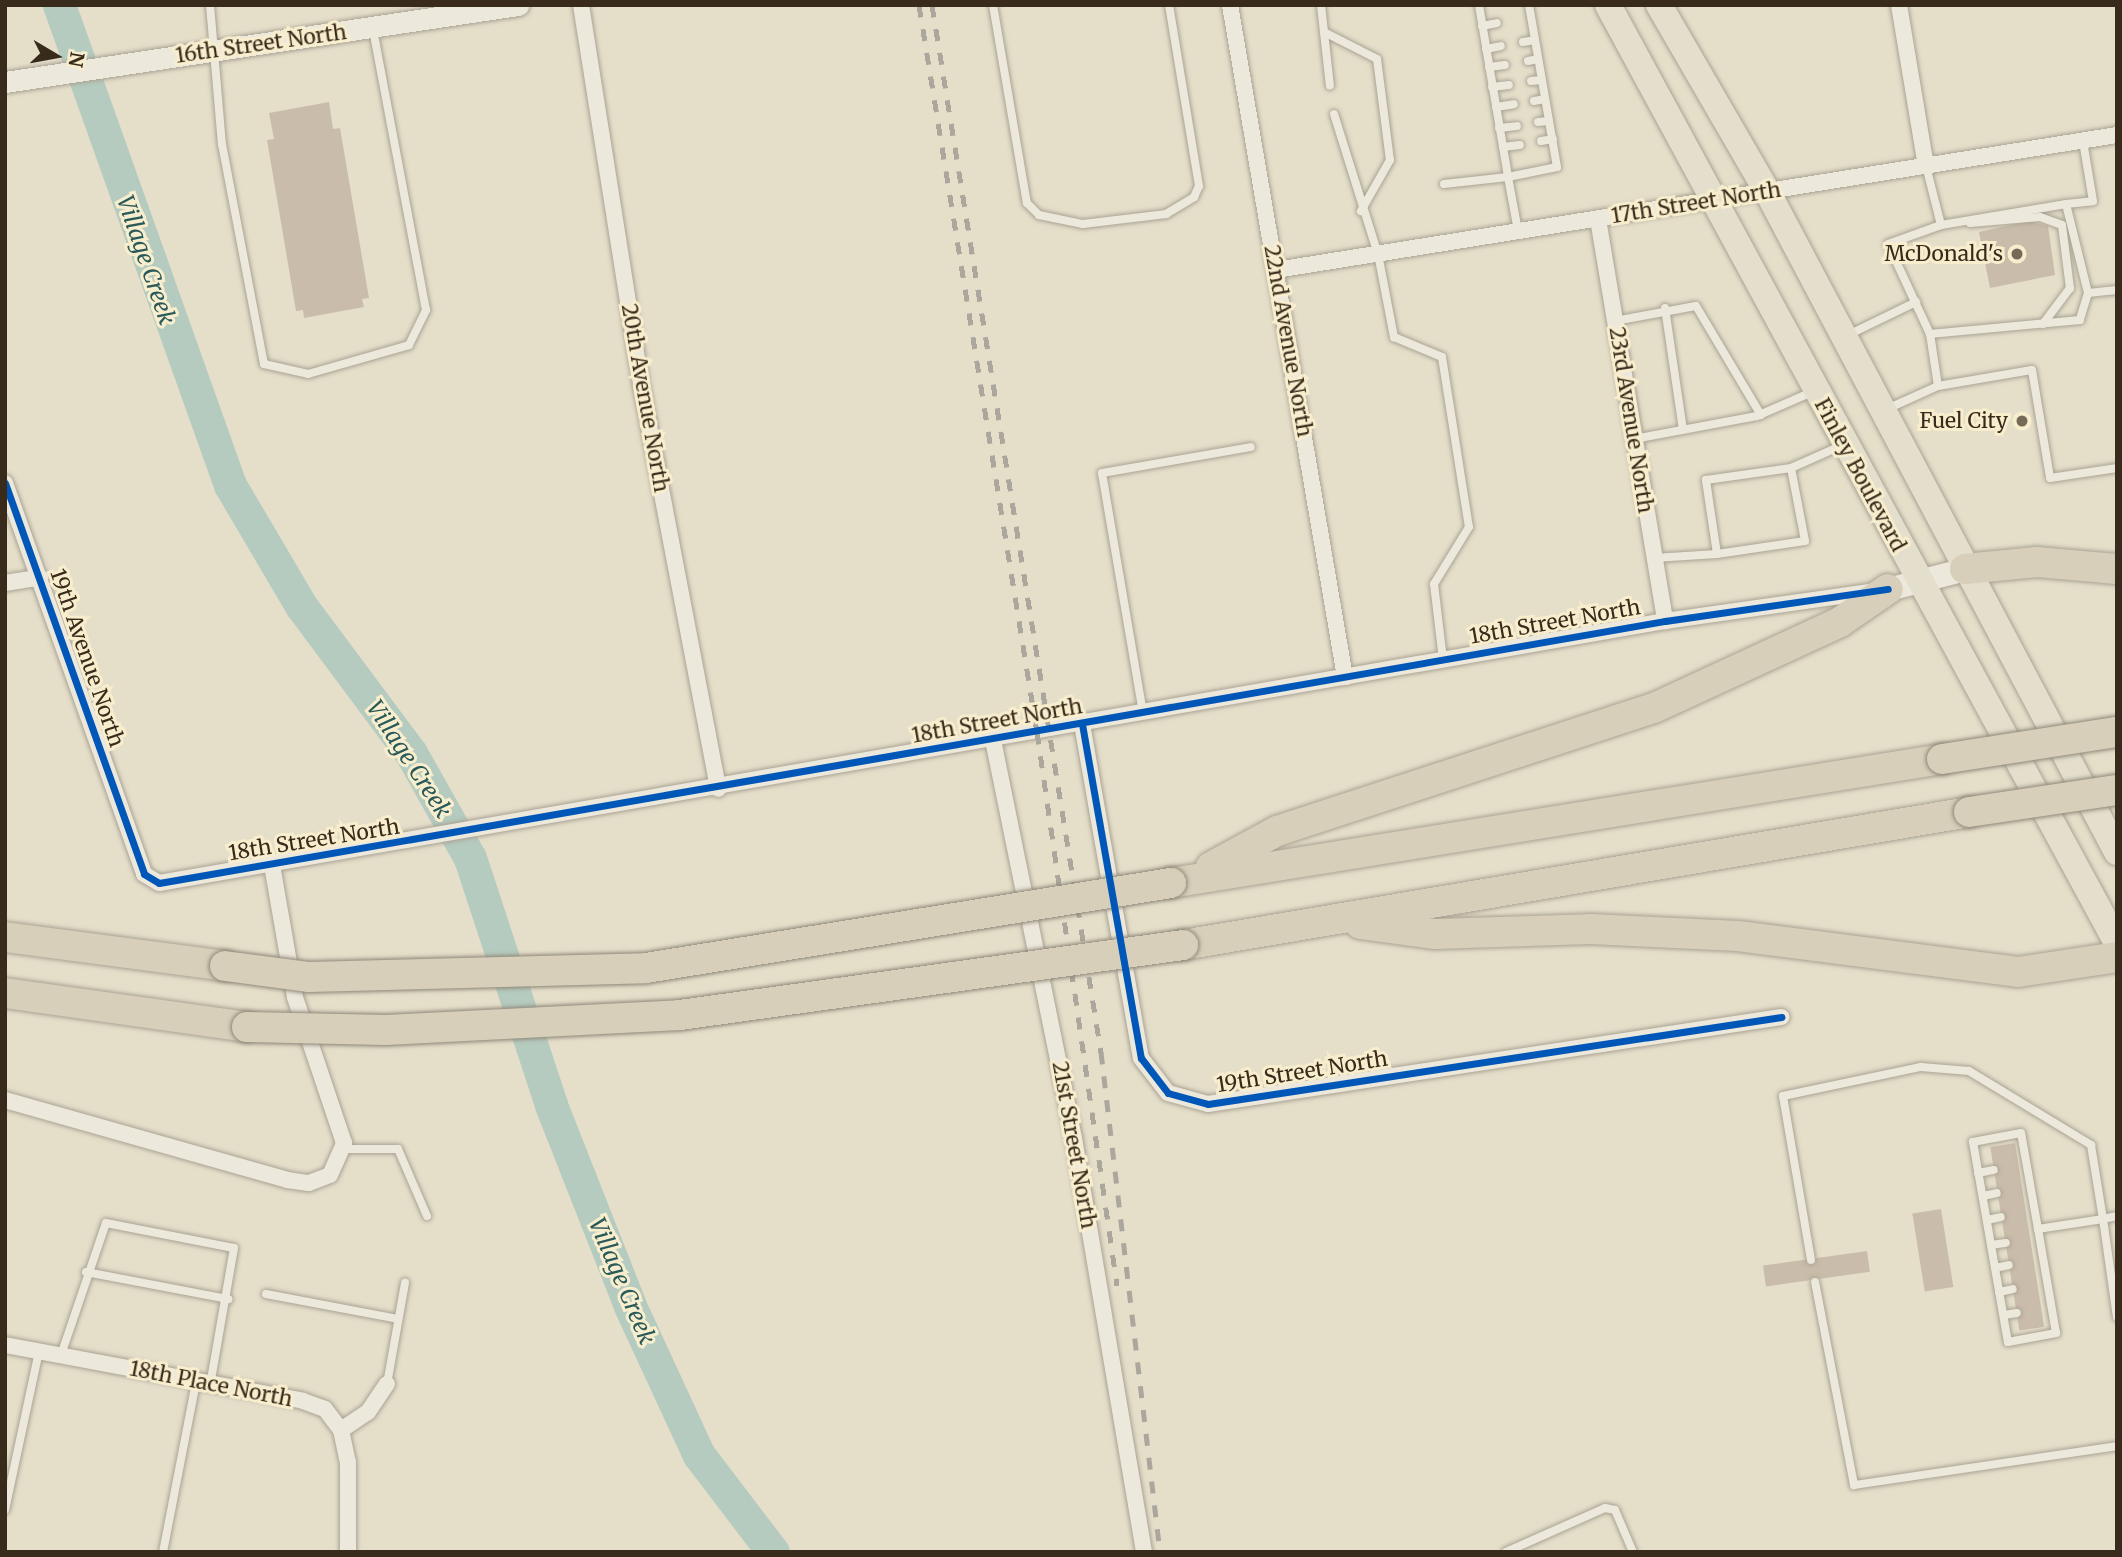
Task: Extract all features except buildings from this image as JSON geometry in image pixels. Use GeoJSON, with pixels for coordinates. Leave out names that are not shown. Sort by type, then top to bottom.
{"type":"FeatureCollection","features":[{"type":"Feature","properties":{"kind":"highway"},"geometry":{"type":"LineString","coordinates":[[1965,569],[2037,562],[2117,569]]}},
{"type":"Feature","properties":{"kind":"highway"},"geometry":{"type":"LineString","coordinates":[[1180,881],[1277,831],[1654,708],[1840,622],[1901,584]]}},
{"type":"Feature","properties":{"kind":"highway"},"geometry":{"type":"LineString","coordinates":[[5,937],[225,966],[336,977],[646,968],[2117,732]]}},
{"type":"Feature","properties":{"kind":"highway"},"geometry":{"type":"LineString","coordinates":[[5,993],[247,1027],[386,1030],[680,1015],[1183,945],[1969,812],[2117,790]]}},
{"type":"Feature","properties":{"kind":"highway"},"geometry":{"type":"LineString","coordinates":[[1331,920],[1435,934],[1590,929],[1738,936],[2018,972],[2117,957]]}},
{"type":"Feature","properties":{"kind":"main road","name":"Finley Boulevard"},"geometry":{"type":"LineString","coordinates":[[1608,5],[1716,200],[1843,445],[1901,584],[2117,943]]}},
{"type":"Feature","properties":{"kind":"main road"},"geometry":{"type":"LineString","coordinates":[[1659,5],[1767,191],[1841,338],[2117,852]]}},
{"type":"Feature","properties":{"kind":"main road","name":"18th Street North"},"geometry":{"type":"LineString","coordinates":[[1901,584],[1965,569]]}},
{"type":"Feature","properties":{"kind":"street","name":"16th Street North"},"geometry":{"type":"LineString","coordinates":[[5,82],[36,75],[373,29],[518,5]]}},
{"type":"Feature","properties":{"kind":"street","name":"20th Avenue North"},"geometry":{"type":"LineString","coordinates":[[580,5],[642,389],[718,789]]}},
{"type":"Feature","properties":{"kind":"street","name":"22nd Avenue North"},"geometry":{"type":"LineString","coordinates":[[1230,5],[1345,677]]}},
{"type":"Feature","properties":{"kind":"street"},"geometry":{"type":"LineString","coordinates":[[1899,5],[1926,166]]}},
{"type":"Feature","properties":{"kind":"street","name":"17th Street North"},"geometry":{"type":"LineString","coordinates":[[1276,270],[2117,135]]}},
{"type":"Feature","properties":{"kind":"street","name":"23rd Avenue North"},"geometry":{"type":"LineString","coordinates":[[1598,219],[1665,621]]}},
{"type":"Feature","properties":{"kind":"street","name":"19th Avenue North"},"geometry":{"type":"LineString","coordinates":[[5,483],[135,845]]}},
{"type":"Feature","properties":{"kind":"street"},"geometry":{"type":"LineString","coordinates":[[5,583],[40,577]]}},
{"type":"Feature","properties":{"kind":"street","name":"18th Street North"},"geometry":{"type":"LineString","coordinates":[[135,845],[144,874],[159,883],[490,829],[1665,621],[1901,584]]}},
{"type":"Feature","properties":{"kind":"street","name":"19th Street North"},"geometry":{"type":"LineString","coordinates":[[1082,724],[1141,1058],[1168,1093],[1208,1104],[1781,1017]]}},
{"type":"Feature","properties":{"kind":"street","name":"21st Street North"},"geometry":{"type":"LineString","coordinates":[[993,740],[1074,1138],[1143,1552]]}},
{"type":"Feature","properties":{"kind":"street"},"geometry":{"type":"LineString","coordinates":[[5,1100],[309,1183],[330,1175],[341,1149],[295,997],[272,864]]}},
{"type":"Feature","properties":{"kind":"street","name":"18th Place North"},"geometry":{"type":"LineString","coordinates":[[5,1345],[315,1405],[341,1430]]}},
{"type":"Feature","properties":{"kind":"street"},"geometry":{"type":"LineString","coordinates":[[348,1552],[348,1462],[341,1430],[368,1412],[387,1384]]}},
{"type":"Feature","properties":{"kind":"lane"},"geometry":{"type":"LineString","coordinates":[[210,5],[222,144],[264,364],[308,374],[409,345],[426,310],[373,29]]}},
{"type":"Feature","properties":{"kind":"lane"},"geometry":{"type":"LineString","coordinates":[[993,5],[1027,203],[1039,215],[1083,224],[1166,214],[1194,198],[1199,186],[1169,5]]}},
{"type":"Feature","properties":{"kind":"lane"},"geometry":{"type":"LineString","coordinates":[[1321,5],[1330,86]]}},
{"type":"Feature","properties":{"kind":"lane"},"geometry":{"type":"LineString","coordinates":[[1479,5],[1518,232]]}},
{"type":"Feature","properties":{"kind":"lane"},"geometry":{"type":"LineString","coordinates":[[1444,184],[1508,177],[1557,167],[1529,5]]}},
{"type":"Feature","properties":{"kind":"lane"},"geometry":{"type":"LineString","coordinates":[[1520,20],[1531,19]]}},
{"type":"Feature","properties":{"kind":"lane"},"geometry":{"type":"LineString","coordinates":[[1482,26],[1497,23]]}},
{"type":"Feature","properties":{"kind":"lane"},"geometry":{"type":"LineString","coordinates":[[1324,32],[1377,59],[1390,160],[1361,211]]}},
{"type":"Feature","properties":{"kind":"lane"},"geometry":{"type":"LineString","coordinates":[[1523,42],[1535,40]]}},
{"type":"Feature","properties":{"kind":"lane"},"geometry":{"type":"LineString","coordinates":[[1486,49],[1502,46]]}},
{"type":"Feature","properties":{"kind":"lane"},"geometry":{"type":"LineString","coordinates":[[1528,61],[1538,59]]}},
{"type":"Feature","properties":{"kind":"lane"},"geometry":{"type":"LineString","coordinates":[[1489,67],[1505,65]]}},
{"type":"Feature","properties":{"kind":"lane"},"geometry":{"type":"LineString","coordinates":[[1531,81],[1542,80]]}},
{"type":"Feature","properties":{"kind":"lane"},"geometry":{"type":"LineString","coordinates":[[1492,87],[1509,85]]}},
{"type":"Feature","properties":{"kind":"lane"},"geometry":{"type":"LineString","coordinates":[[1534,100],[1545,99]]}},
{"type":"Feature","properties":{"kind":"lane"},"geometry":{"type":"LineString","coordinates":[[1496,107],[1514,104]]}},
{"type":"Feature","properties":{"kind":"lane"},"geometry":{"type":"LineString","coordinates":[[1334,114],[1361,211],[1378,254],[1394,337],[1442,357],[1469,527],[1434,584],[1443,660]]}},
{"type":"Feature","properties":{"kind":"lane"},"geometry":{"type":"LineString","coordinates":[[1538,122],[1549,121]]}},
{"type":"Feature","properties":{"kind":"lane"},"geometry":{"type":"LineString","coordinates":[[1499,128],[1517,126]]}},
{"type":"Feature","properties":{"kind":"lane"},"geometry":{"type":"LineString","coordinates":[[1541,141],[1553,139]]}},
{"type":"Feature","properties":{"kind":"lane"},"geometry":{"type":"LineString","coordinates":[[1938,386],[1930,334],[1888,244],[1941,225],[2093,201],[2083,141]]}},
{"type":"Feature","properties":{"kind":"lane"},"geometry":{"type":"LineString","coordinates":[[1503,148],[1520,145]]}},
{"type":"Feature","properties":{"kind":"lane"},"geometry":{"type":"LineString","coordinates":[[1926,166],[1941,225]]}},
{"type":"Feature","properties":{"kind":"lane"},"geometry":{"type":"LineString","coordinates":[[1930,334],[2080,320],[2088,293],[2066,204]]}},
{"type":"Feature","properties":{"kind":"lane"},"geometry":{"type":"LineString","coordinates":[[1960,222],[1984,226],[2040,217],[2062,225],[2070,288],[2043,324]]}},
{"type":"Feature","properties":{"kind":"lane"},"geometry":{"type":"LineString","coordinates":[[2088,293],[2117,290]]}},
{"type":"Feature","properties":{"kind":"lane"},"geometry":{"type":"LineString","coordinates":[[1841,338],[1916,302]]}},
{"type":"Feature","properties":{"kind":"lane"},"geometry":{"type":"LineString","coordinates":[[1615,321],[1665,308],[1696,306],[1760,415]]}},
{"type":"Feature","properties":{"kind":"lane"},"geometry":{"type":"LineString","coordinates":[[1665,308],[1683,430]]}},
{"type":"Feature","properties":{"kind":"lane"},"geometry":{"type":"LineString","coordinates":[[1881,412],[1938,386],[2032,370],[2050,478],[2117,468]]}},
{"type":"Feature","properties":{"kind":"lane"},"geometry":{"type":"LineString","coordinates":[[1634,439],[1760,415],[1815,390]]}},
{"type":"Feature","properties":{"kind":"lane"},"geometry":{"type":"LineString","coordinates":[[1717,554],[1706,480],[1791,468],[1843,445]]}},
{"type":"Feature","properties":{"kind":"lane"},"geometry":{"type":"LineString","coordinates":[[1143,713],[1102,473],[1251,447]]}},
{"type":"Feature","properties":{"kind":"lane"},"geometry":{"type":"LineString","coordinates":[[1654,558],[1717,554],[1805,541],[1791,468]]}},
{"type":"Feature","properties":{"kind":"lane"},"geometry":{"type":"LineString","coordinates":[[1811,1260],[1783,1096],[1922,1067],[1969,1071],[2091,1145],[2117,1317]]}},
{"type":"Feature","properties":{"kind":"lane"},"geometry":{"type":"LineString","coordinates":[[2021,1133],[2023,1164],[2047,1308],[2056,1333],[2008,1342],[1979,1173],[1973,1142],[2021,1133]]}},
{"type":"Feature","properties":{"kind":"lane"},"geometry":{"type":"LineString","coordinates":[[341,1149],[398,1149],[427,1216]]}},
{"type":"Feature","properties":{"kind":"lane"},"geometry":{"type":"LineString","coordinates":[[1979,1173],[1994,1170]]}},
{"type":"Feature","properties":{"kind":"lane"},"geometry":{"type":"LineString","coordinates":[[1983,1196],[1997,1193]]}},
{"type":"Feature","properties":{"kind":"lane"},"geometry":{"type":"LineString","coordinates":[[2036,1234],[2117,1216]]}},
{"type":"Feature","properties":{"kind":"lane"},"geometry":{"type":"LineString","coordinates":[[1987,1220],[2001,1217]]}},
{"type":"Feature","properties":{"kind":"lane"},"geometry":{"type":"LineString","coordinates":[[61,1355],[86,1272],[106,1223],[234,1248],[228,1299],[203,1383],[163,1552]]}},
{"type":"Feature","properties":{"kind":"lane"},"geometry":{"type":"LineString","coordinates":[[1991,1245],[2006,1243]]}},
{"type":"Feature","properties":{"kind":"lane"},"geometry":{"type":"LineString","coordinates":[[1995,1268],[2009,1265]]}},
{"type":"Feature","properties":{"kind":"lane"},"geometry":{"type":"LineString","coordinates":[[86,1272],[228,1299]]}},
{"type":"Feature","properties":{"kind":"lane"},"geometry":{"type":"LineString","coordinates":[[1815,1282],[1854,1485],[2117,1446]]}},
{"type":"Feature","properties":{"kind":"lane"},"geometry":{"type":"LineString","coordinates":[[387,1384],[405,1283]]}},
{"type":"Feature","properties":{"kind":"lane"},"geometry":{"type":"LineString","coordinates":[[1999,1292],[2013,1289]]}},
{"type":"Feature","properties":{"kind":"lane"},"geometry":{"type":"LineString","coordinates":[[266,1294],[398,1319]]}},
{"type":"Feature","properties":{"kind":"lane"},"geometry":{"type":"LineString","coordinates":[[2004,1315],[2017,1313]]}},
{"type":"Feature","properties":{"kind":"lane"},"geometry":{"type":"LineString","coordinates":[[5,1510],[39,1351]]}},
{"type":"Feature","properties":{"kind":"lane"},"geometry":{"type":"LineString","coordinates":[[1506,1552],[1605,1508],[1615,1510],[1633,1552]]}},
{"type":"Feature","properties":{"kind":"waterway","name":"Village Creek"},"geometry":{"type":"LineString","coordinates":[[59,5],[230,485],[302,607],[411,753],[470,858],[551,1105],[630,1306],[699,1455],[773,1552]]}},
{"type":"Feature","properties":{"kind":"railway"},"geometry":{"type":"LineString","coordinates":[[919,5],[1037,732],[1117,1285]]}},
{"type":"Feature","properties":{"kind":"railway"},"geometry":{"type":"LineString","coordinates":[[932,5],[1101,1052],[1160,1552]]}},
{"type":"Feature","properties":{"kind":"cycle path"},"geometry":{"type":"LineString","coordinates":[[5,483],[144,874],[159,883],[1665,621],[1888,589]]}},
{"type":"Feature","properties":{"kind":"cycle path"},"geometry":{"type":"LineString","coordinates":[[1082,724],[1141,1058],[1168,1093],[1208,1104],[1781,1017]]}},
{"type":"Feature","properties":{"kind":"place","name":"McDonald's"},"geometry":{"type":"Point","coordinates":[2017,254]}},
{"type":"Feature","properties":{"kind":"place","name":"Fuel City"},"geometry":{"type":"Point","coordinates":[2022,421]}}]}
